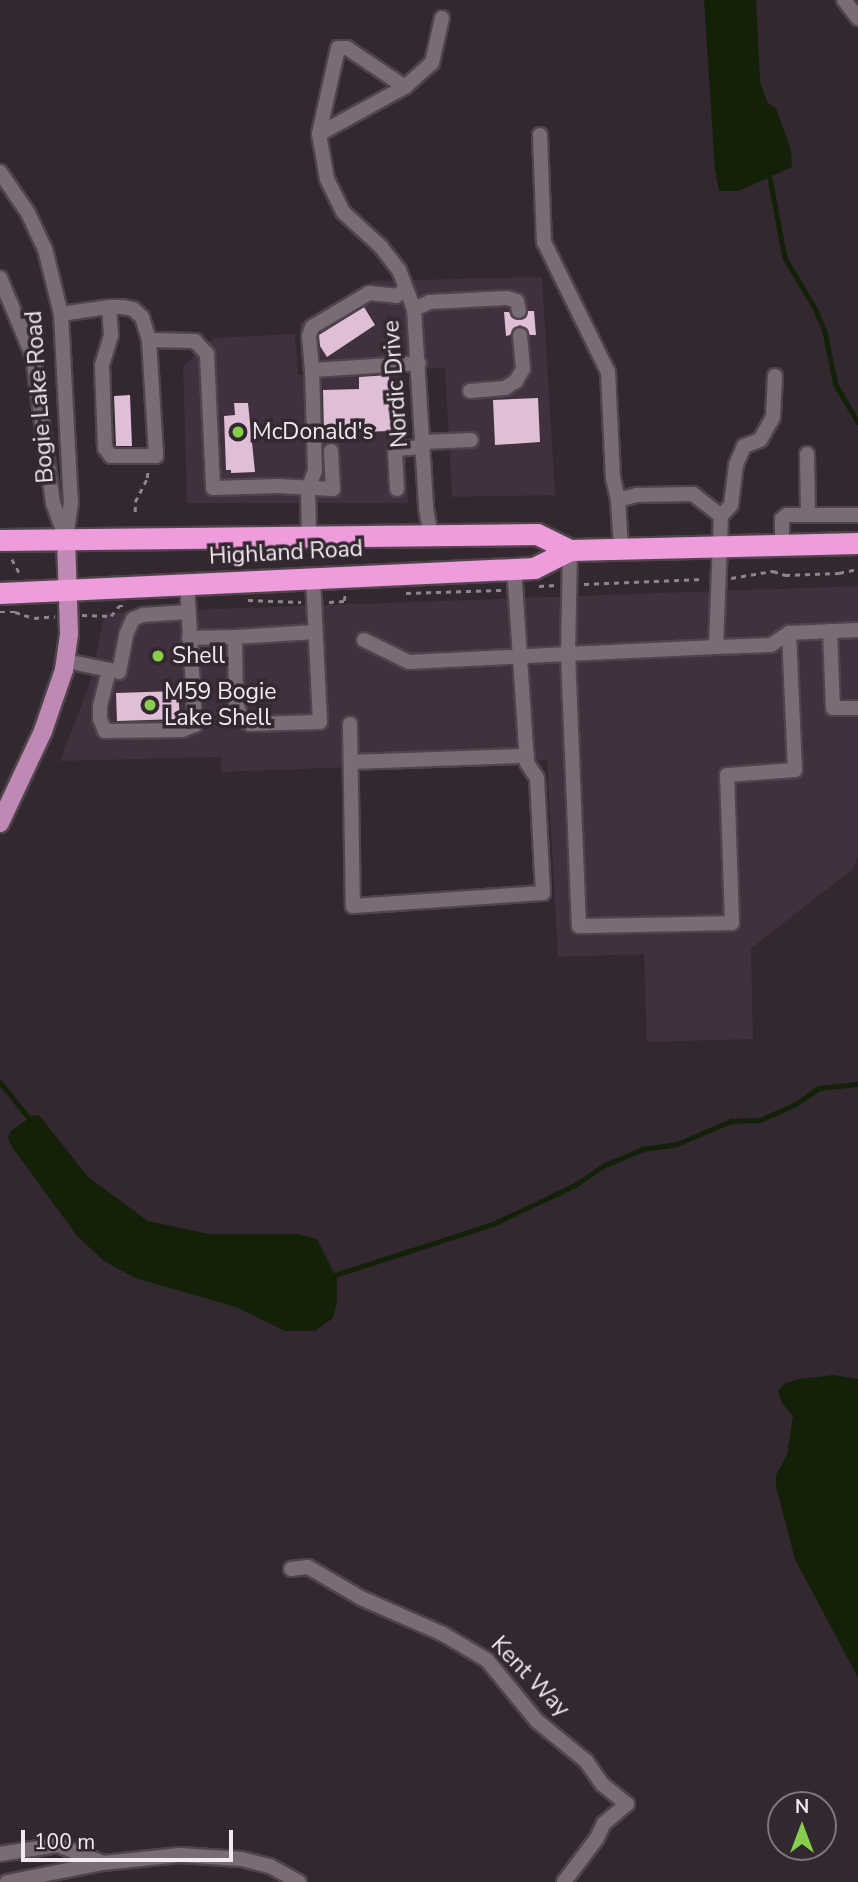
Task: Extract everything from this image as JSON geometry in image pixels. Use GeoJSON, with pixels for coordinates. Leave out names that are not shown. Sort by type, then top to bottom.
{"type":"FeatureCollection","features":[{"type":"Feature","properties":{"kind":"highway","name":"Highland Road"},"geometry":{"type":"LineString","coordinates":[[6,547],[66,538],[537,534],[570,550]]}},
{"type":"Feature","properties":{"kind":"highway"},"geometry":{"type":"LineString","coordinates":[[425,573],[436,551],[431,535]]}},
{"type":"Feature","properties":{"kind":"highway","name":"Highland Road"},"geometry":{"type":"LineString","coordinates":[[0,593],[534,568],[570,550],[858,543]]}},
{"type":"Feature","properties":{"kind":"main road","name":"Bogie Lake Road"},"geometry":{"type":"LineString","coordinates":[[0,824],[47,722],[66,661],[69,633],[66,538]]}},
{"type":"Feature","properties":{"kind":"street"},"geometry":{"type":"LineString","coordinates":[[844,0],[858,18]]}},
{"type":"Feature","properties":{"kind":"street"},"geometry":{"type":"LineString","coordinates":[[319,134],[404,87],[432,64],[442,18]]}},
{"type":"Feature","properties":{"kind":"street"},"geometry":{"type":"LineString","coordinates":[[319,134],[338,48],[346,48],[404,87]]}},
{"type":"Feature","properties":{"kind":"street","name":"Nordic Drive"},"geometry":{"type":"LineString","coordinates":[[319,134],[327,179],[343,212],[381,247],[399,270],[414,309],[426,508],[431,535]]}},
{"type":"Feature","properties":{"kind":"street"},"geometry":{"type":"LineString","coordinates":[[540,135],[544,242],[608,372],[613,478],[618,500],[621,549]]}},
{"type":"Feature","properties":{"kind":"street","name":"Bogie Lake Road"},"geometry":{"type":"LineString","coordinates":[[2,175],[28,213],[45,249],[61,314],[71,502],[66,538]]}},
{"type":"Feature","properties":{"kind":"street","name":"Bogie Lake Road"},"geometry":{"type":"LineString","coordinates":[[0,278],[33,358],[53,503],[66,538]]}},
{"type":"Feature","properties":{"kind":"street"},"geometry":{"type":"LineString","coordinates":[[309,536],[308,489],[315,471],[309,336],[312,327],[369,293],[396,296],[406,289]]}},
{"type":"Feature","properties":{"kind":"street"},"geometry":{"type":"LineString","coordinates":[[414,309],[430,302],[507,298],[517,301],[519,311]]}},
{"type":"Feature","properties":{"kind":"street"},"geometry":{"type":"LineString","coordinates":[[61,314],[109,307],[128,307],[137,311],[144,320],[149,340],[151,456],[111,456],[105,448],[102,365],[111,335],[109,307]]}},
{"type":"Feature","properties":{"kind":"street"},"geometry":{"type":"LineString","coordinates":[[470,391],[505,388],[516,381],[523,369],[520,335]]}},
{"type":"Feature","properties":{"kind":"street"},"geometry":{"type":"LineString","coordinates":[[149,340],[195,341],[204,348],[209,366],[213,488],[278,486],[333,489],[331,450]]}},
{"type":"Feature","properties":{"kind":"street"},"geometry":{"type":"LineString","coordinates":[[312,370],[419,363]]}},
{"type":"Feature","properties":{"kind":"street"},"geometry":{"type":"LineString","coordinates":[[716,646],[721,516],[731,505],[736,465],[744,446],[760,439],[773,417],[775,376]]}},
{"type":"Feature","properties":{"kind":"street"},"geometry":{"type":"LineString","coordinates":[[397,488],[395,449],[471,440]]}},
{"type":"Feature","properties":{"kind":"street"},"geometry":{"type":"LineString","coordinates":[[807,454],[808,514]]}},
{"type":"Feature","properties":{"kind":"street"},"geometry":{"type":"LineString","coordinates":[[618,500],[637,495],[693,494],[721,516]]}},
{"type":"Feature","properties":{"kind":"street"},"geometry":{"type":"LineString","coordinates":[[782,545],[782,519],[787,515],[858,515]]}},
{"type":"Feature","properties":{"kind":"street"},"geometry":{"type":"LineString","coordinates":[[570,550],[568,654],[579,926],[733,923],[727,775],[795,770],[789,633]]}},
{"type":"Feature","properties":{"kind":"street"},"geometry":{"type":"LineString","coordinates":[[350,724],[353,906],[543,893],[537,778],[527,763],[514,569]]}},
{"type":"Feature","properties":{"kind":"street"},"geometry":{"type":"LineString","coordinates":[[235,637],[236,702],[241,718],[250,724],[320,723],[313,578]]}},
{"type":"Feature","properties":{"kind":"street"},"geometry":{"type":"LineString","coordinates":[[108,670],[100,706],[100,719],[105,731],[123,733],[190,728],[195,725],[187,584]]}},
{"type":"Feature","properties":{"kind":"street"},"geometry":{"type":"LineString","coordinates":[[66,661],[120,672],[126,635],[137,616],[188,612]]}},
{"type":"Feature","properties":{"kind":"street"},"geometry":{"type":"LineString","coordinates":[[364,640],[409,663],[771,645],[789,633],[858,630]]}},
{"type":"Feature","properties":{"kind":"street"},"geometry":{"type":"LineString","coordinates":[[830,631],[833,708],[858,708]]}},
{"type":"Feature","properties":{"kind":"street"},"geometry":{"type":"LineString","coordinates":[[189,638],[315,632]]}},
{"type":"Feature","properties":{"kind":"street"},"geometry":{"type":"LineString","coordinates":[[351,762],[527,755]]}},
{"type":"Feature","properties":{"kind":"street","name":"Kent Way"},"geometry":{"type":"LineString","coordinates":[[291,1569],[308,1567],[361,1598],[443,1634],[487,1660],[537,1721],[586,1761],[602,1784],[627,1804],[604,1823],[597,1838],[564,1882]]}},
{"type":"Feature","properties":{"kind":"street"},"geometry":{"type":"LineString","coordinates":[[0,1854],[58,1845],[103,1863]]}},
{"type":"Feature","properties":{"kind":"street"},"geometry":{"type":"LineString","coordinates":[[7,1882],[143,1857],[210,1855],[270,1866],[299,1882]]}},
{"type":"Feature","properties":{"kind":"path"},"geometry":{"type":"LineString","coordinates":[[135,512],[135,502],[147,477],[151,456]]}},
{"type":"Feature","properties":{"kind":"path"},"geometry":{"type":"LineString","coordinates":[[6,547],[22,578]]}},
{"type":"Feature","properties":{"kind":"path"},"geometry":{"type":"LineString","coordinates":[[0,612],[37,617]]}},
{"type":"Feature","properties":{"kind":"shaded area"},"geometry":{"type":"Polygon","coordinates":[[[704,0],[756,0],[760,81],[767,102],[776,108],[791,150],[792,167],[739,191],[719,191],[715,170],[704,0]]]}},
{"type":"Feature","properties":{"kind":"shaded area"},"geometry":{"type":"Polygon","coordinates":[[[542,277],[555,495],[452,497],[445,368],[302,373],[300,324],[372,281],[542,277]]]}},
{"type":"Feature","properties":{"kind":"shaded area"},"geometry":{"type":"Polygon","coordinates":[[[295,334],[298,375],[402,371],[408,503],[187,503],[183,366],[214,338],[295,334]]]}},
{"type":"Feature","properties":{"kind":"shaded area"},"geometry":{"type":"Polygon","coordinates":[[[858,586],[858,857],[853,869],[751,948],[753,1039],[647,1042],[644,954],[558,957],[547,760],[221,772],[221,757],[60,761],[91,680],[105,613],[858,586]]]}},
{"type":"Feature","properties":{"kind":"shaded area"},"geometry":{"type":"Polygon","coordinates":[[[39,1115],[88,1177],[148,1221],[209,1234],[297,1234],[317,1239],[337,1279],[337,1302],[333,1318],[315,1331],[285,1331],[236,1307],[135,1278],[104,1261],[77,1236],[12,1147],[8,1138],[11,1131],[32,1116],[39,1115]]]}},
{"type":"Feature","properties":{"kind":"shaded area"},"geometry":{"type":"Polygon","coordinates":[[[834,1375],[858,1379],[858,1678],[795,1559],[776,1487],[776,1475],[787,1455],[793,1416],[782,1403],[778,1391],[784,1384],[799,1379],[834,1375]]]}},
{"type":"Feature","properties":{"kind":"building"},"geometry":{"type":"Polygon","coordinates":[[[364,307],[375,325],[327,357],[320,346],[319,335],[364,307]]]}},
{"type":"Feature","properties":{"kind":"building"},"geometry":{"type":"Polygon","coordinates":[[[528,311],[534,311],[536,335],[530,335],[527,329],[520,325],[506,336],[504,312],[509,312],[512,318],[520,320],[528,311]]]}},
{"type":"Feature","properties":{"kind":"building"},"geometry":{"type":"Polygon","coordinates":[[[389,375],[391,431],[324,433],[323,390],[359,389],[359,377],[389,375]]]}},
{"type":"Feature","properties":{"kind":"building"},"geometry":{"type":"Polygon","coordinates":[[[130,395],[132,446],[116,446],[114,396],[130,395]]]}},
{"type":"Feature","properties":{"kind":"building"},"geometry":{"type":"Polygon","coordinates":[[[538,398],[540,442],[495,445],[493,400],[538,398]]]}},
{"type":"Feature","properties":{"kind":"building","name":"McDonald's"},"geometry":{"type":"Polygon","coordinates":[[[234,403],[248,403],[255,472],[231,473],[231,470],[226,470],[224,416],[235,415],[234,403]]]}},
{"type":"Feature","properties":{"kind":"building"},"geometry":{"type":"Polygon","coordinates":[[[178,691],[180,719],[117,721],[116,693],[178,691]]]}},
{"type":"Feature","properties":{"kind":"waterway"},"geometry":{"type":"LineString","coordinates":[[770,178],[785,258],[815,308],[825,332],[836,385],[858,422]]}},
{"type":"Feature","properties":{"kind":"waterway"},"geometry":{"type":"LineString","coordinates":[[0,1082],[29,1118]]}},
{"type":"Feature","properties":{"kind":"waterway"},"geometry":{"type":"LineString","coordinates":[[335,1275],[493,1224],[575,1185],[605,1165],[643,1149],[677,1144],[731,1121],[760,1120],[794,1105],[819,1088],[858,1084]]}},
{"type":"Feature","properties":{"kind":"place","name":"McDonald's"},"geometry":{"type":"Point","coordinates":[238,432]}},
{"type":"Feature","properties":{"kind":"place","name":"Shell"},"geometry":{"type":"Point","coordinates":[158,656]}},
{"type":"Feature","properties":{"kind":"place","name":"M59 Bogie Lake Shell"},"geometry":{"type":"Point","coordinates":[150,705]}}]}
